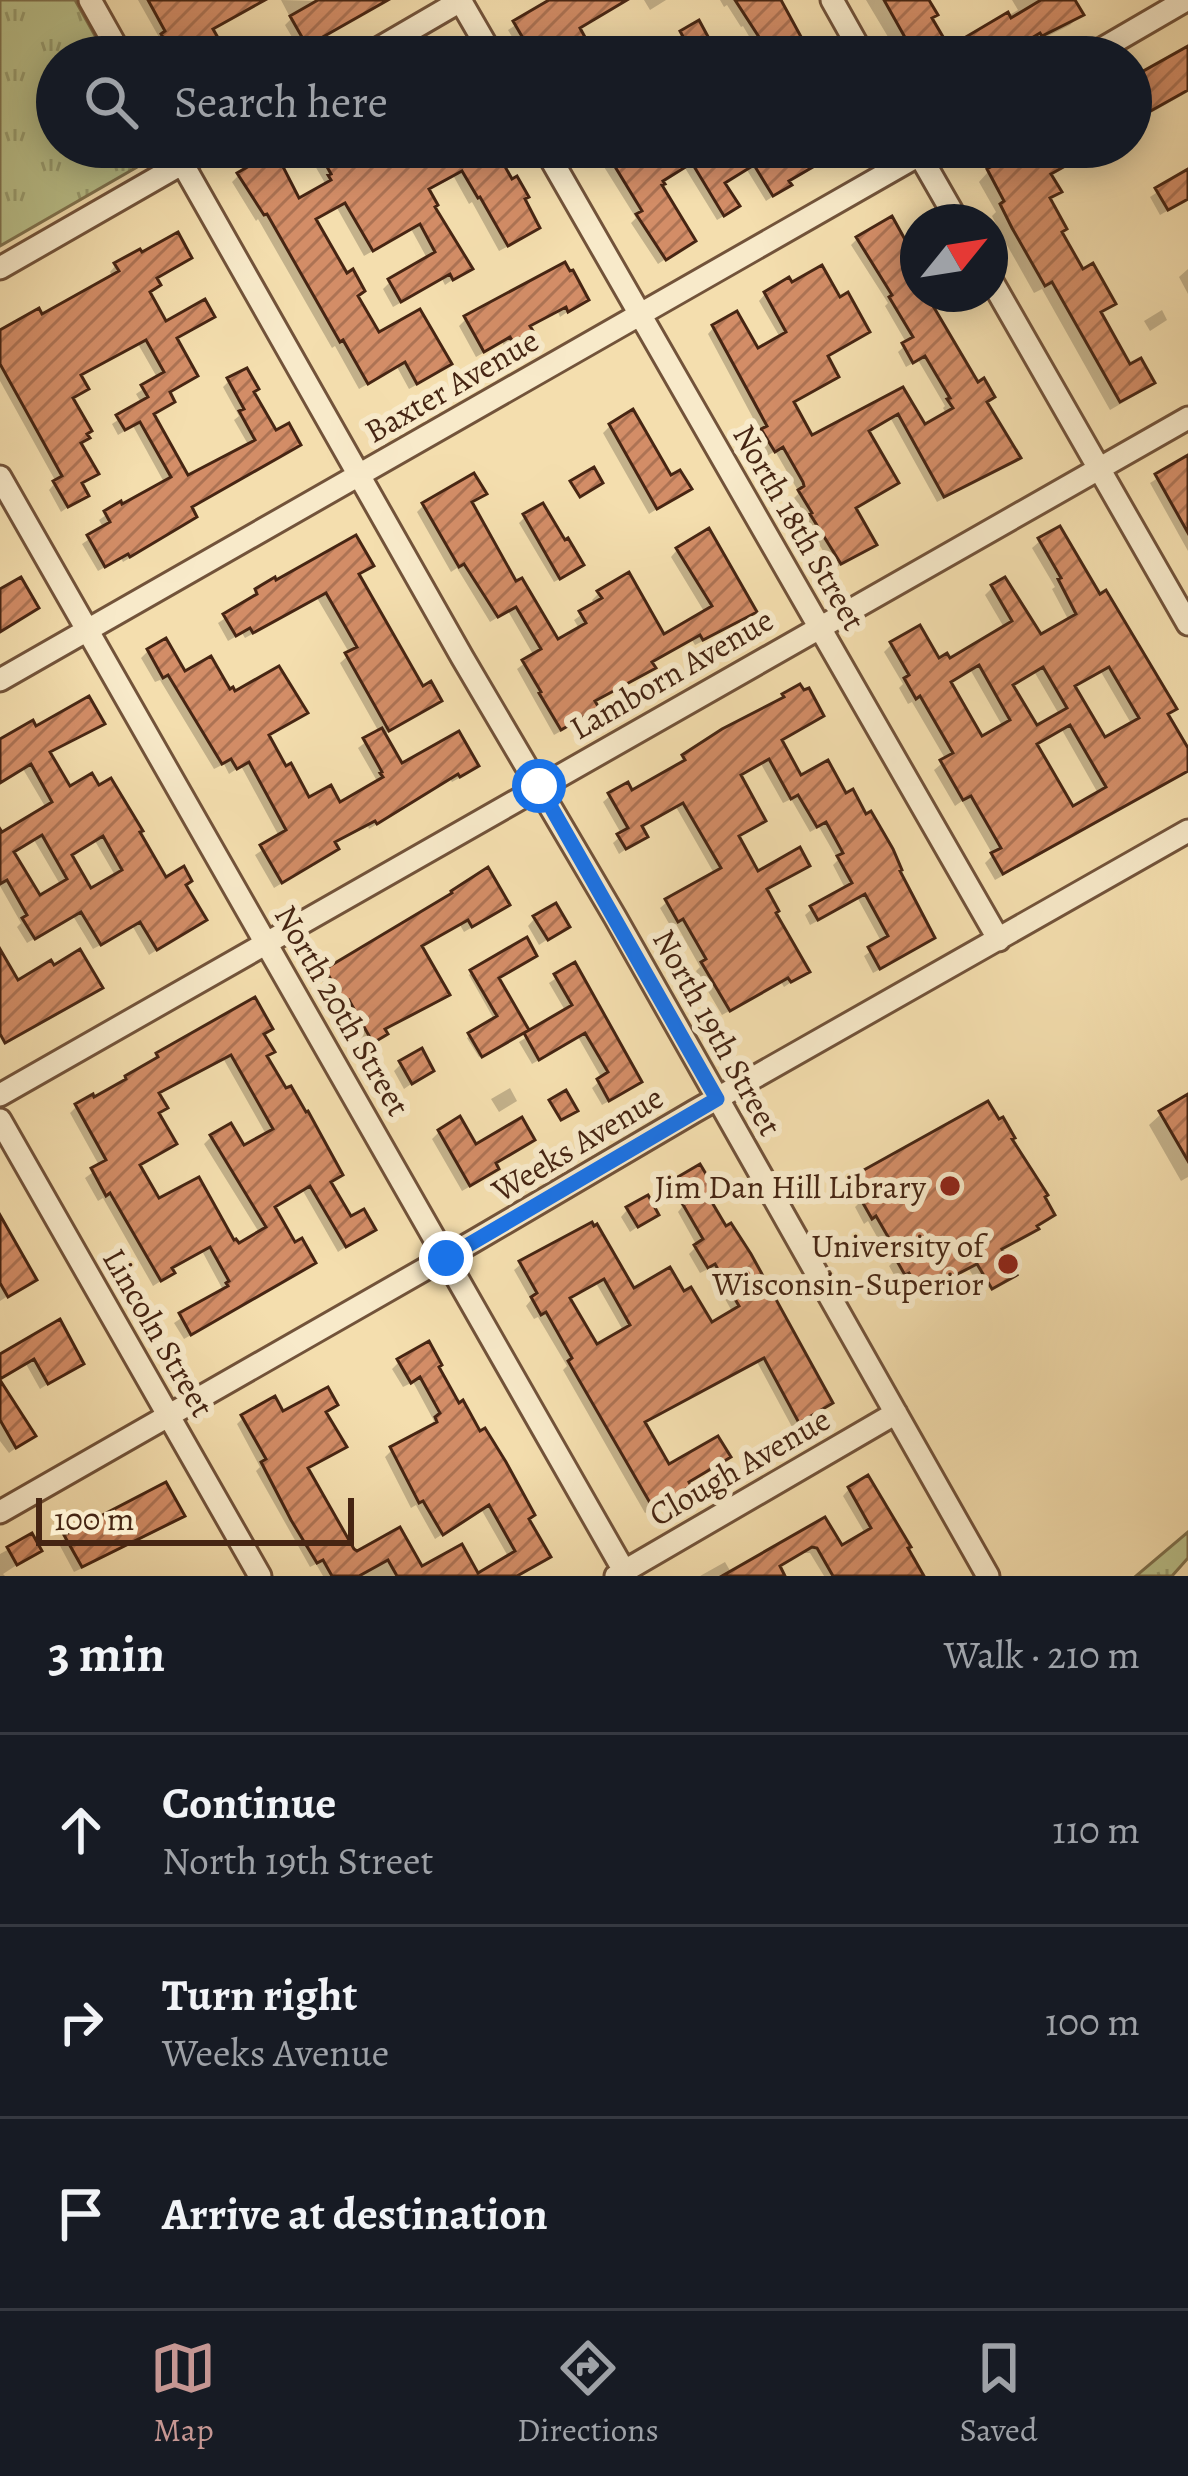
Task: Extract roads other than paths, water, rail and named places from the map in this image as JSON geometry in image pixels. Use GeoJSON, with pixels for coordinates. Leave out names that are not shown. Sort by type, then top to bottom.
{"type":"FeatureCollection","features":[{"type":"Feature","properties":{"kind":"street"},"geometry":{"type":"LineString","coordinates":[[90,0],[110,36]]}},
{"type":"Feature","properties":{"kind":"street"},"geometry":{"type":"LineString","coordinates":[[400,36],[461,0],[481,36]]}},
{"type":"Feature","properties":{"kind":"street"},"geometry":{"type":"LineString","coordinates":[[832,0],[852,36]]}},
{"type":"Feature","properties":{"kind":"street"},"geometry":{"type":"LineString","coordinates":[[1124,36],[1186,0]]}},
{"type":"Feature","properties":{"kind":"street"},"geometry":{"type":"LineString","coordinates":[[0,268],[158,168]]}},
{"type":"Feature","properties":{"kind":"street","name":"North 19th Street"},"geometry":{"type":"LineString","coordinates":[[185,168],[988,1576]]}},
{"type":"Feature","properties":{"kind":"street","name":"North 18th Street"},"geometry":{"type":"LineString","coordinates":[[556,168],[999,940]]}},
{"type":"Feature","properties":{"kind":"street","name":"Baxter Avenue"},"geometry":{"type":"LineString","coordinates":[[0,680],[892,168]]}},
{"type":"Feature","properties":{"kind":"street"},"geometry":{"type":"LineString","coordinates":[[932,168],[949,204]]}},
{"type":"Feature","properties":{"kind":"street"},"geometry":{"type":"LineString","coordinates":[[1008,310],[1188,624]]}},
{"type":"Feature","properties":{"kind":"street","name":"Lamborn Avenue"},"geometry":{"type":"LineString","coordinates":[[0,1095],[1188,418]]}},
{"type":"Feature","properties":{"kind":"street","name":"North 20th Street"},"geometry":{"type":"LineString","coordinates":[[0,477],[622,1574]]}},
{"type":"Feature","properties":{"kind":"street","name":"Weeks Avenue"},"geometry":{"type":"LineString","coordinates":[[0,1512],[1188,832]]}},
{"type":"Feature","properties":{"kind":"street","name":"Lincoln Street"},"geometry":{"type":"LineString","coordinates":[[0,1120],[260,1576]]}},
{"type":"Feature","properties":{"kind":"street","name":"Clough Avenue"},"geometry":{"type":"LineString","coordinates":[[622,1574],[896,1413]]}},
{"type":"Feature","properties":{"kind":"place","name":"Jim Dan Hill Library"},"geometry":{"type":"Point","coordinates":[950,1186]}},
{"type":"Feature","properties":{"kind":"place","name":"University of Wisconsin-Superior"},"geometry":{"type":"Point","coordinates":[1008,1264]}}]}
